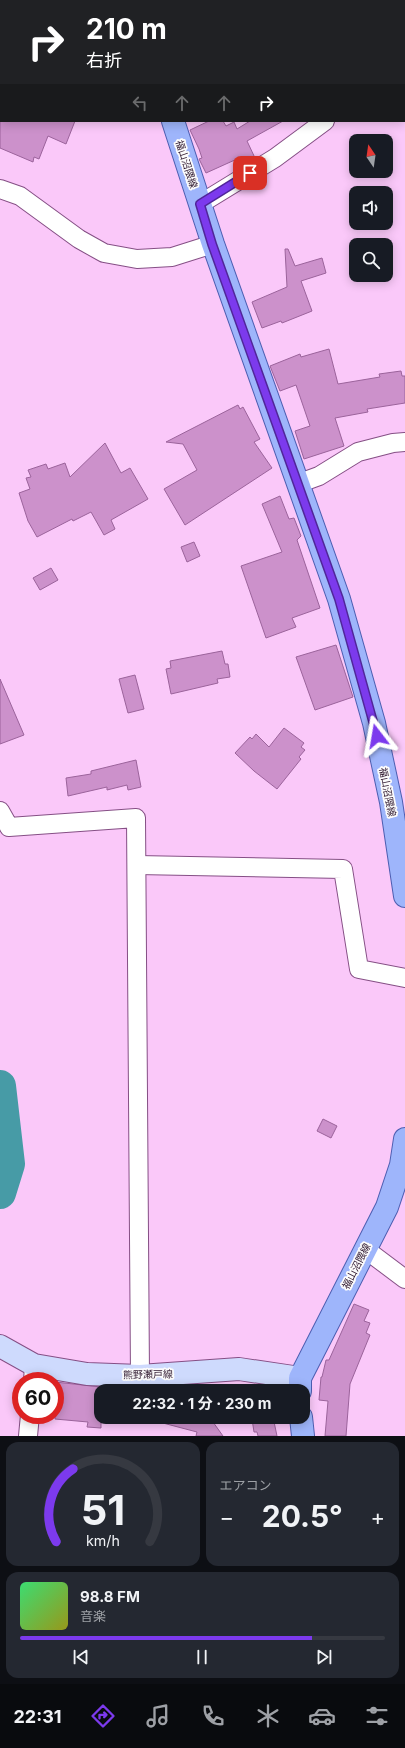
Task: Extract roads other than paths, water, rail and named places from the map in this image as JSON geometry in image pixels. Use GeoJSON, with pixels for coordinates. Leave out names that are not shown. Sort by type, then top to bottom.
{"type":"FeatureCollection","features":[{"type":"Feature","properties":{"kind":"main road","name":"福山沼隈線"},"geometry":{"type":"LineString","coordinates":[[173,122],[212,244],[339,599],[374,723],[391,802],[405,896]]}},
{"type":"Feature","properties":{"kind":"main road","name":"福山沼隈線"},"geometry":{"type":"LineString","coordinates":[[300,1384],[364,1249],[387,1207],[401,1165],[405,1139]]}},
{"type":"Feature","properties":{"kind":"main road","name":"熊野瀬戸線"},"geometry":{"type":"LineString","coordinates":[[0,1346],[32,1372]]}},
{"type":"Feature","properties":{"kind":"main road","name":"熊野瀬戸線"},"geometry":{"type":"LineString","coordinates":[[64,1374],[140,1376],[239,1369],[300,1384]]}},
{"type":"Feature","properties":{"kind":"main road"},"geometry":{"type":"LineString","coordinates":[[302,1424],[303,1436]]}},
{"type":"Feature","properties":{"kind":"street"},"geometry":{"type":"LineString","coordinates":[[200,204],[275,158],[324,122]]}},
{"type":"Feature","properties":{"kind":"street"},"geometry":{"type":"LineString","coordinates":[[0,189],[20,196],[79,239],[104,253],[137,259],[172,257],[212,244]]}},
{"type":"Feature","properties":{"kind":"street"},"geometry":{"type":"LineString","coordinates":[[297,484],[319,476],[358,452],[393,443],[405,442]]}},
{"type":"Feature","properties":{"kind":"street"},"geometry":{"type":"LineString","coordinates":[[0,811],[9,827],[136,818],[140,1376]]}},
{"type":"Feature","properties":{"kind":"street"},"geometry":{"type":"LineString","coordinates":[[137,865],[343,869],[359,969],[405,978]]}},
{"type":"Feature","properties":{"kind":"street"},"geometry":{"type":"LineString","coordinates":[[364,1249],[405,1278]]}},
{"type":"Feature","properties":{"kind":"street"},"geometry":{"type":"LineString","coordinates":[[28,1436],[29,1424]]}},
{"type":"Feature","properties":{"kind":"waterway"},"geometry":{"type":"LineString","coordinates":[[0,1086],[9,1164],[0,1193]]}}]}
